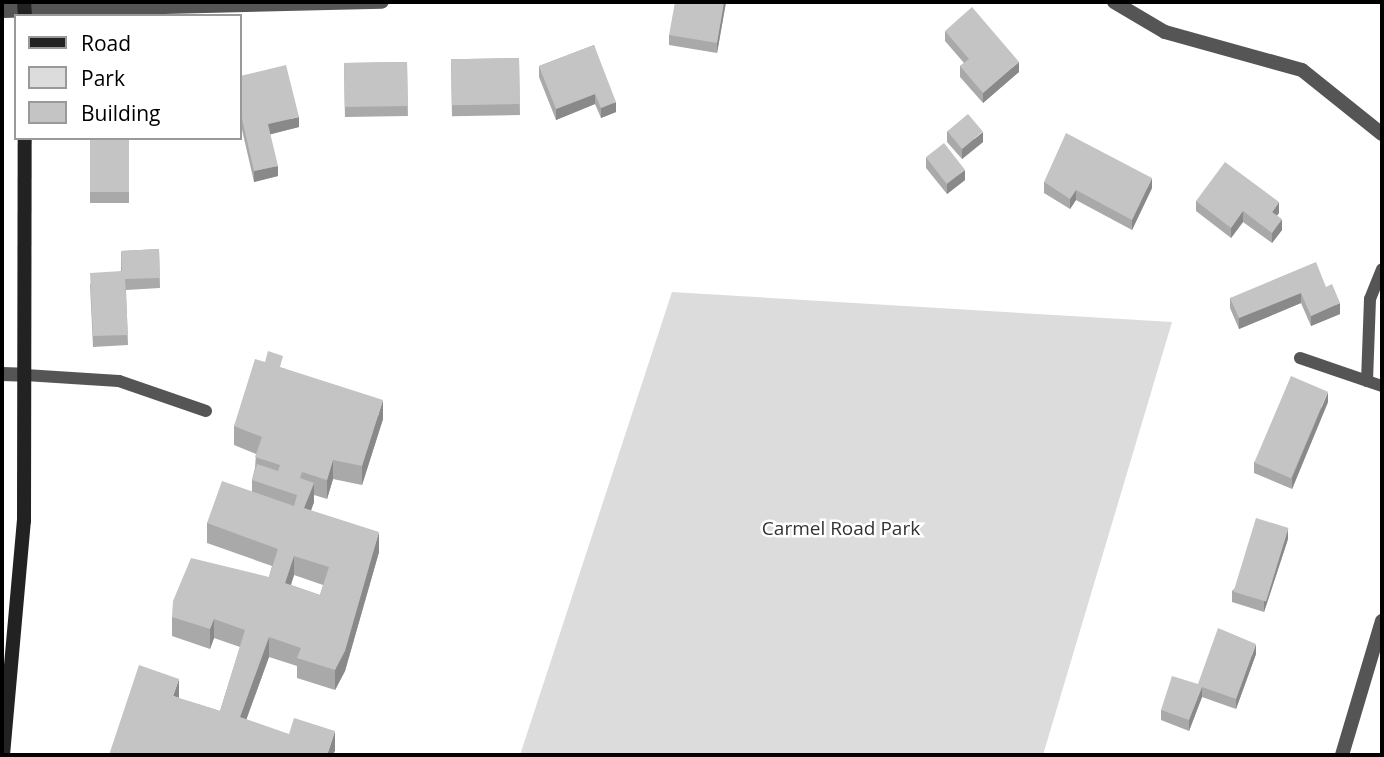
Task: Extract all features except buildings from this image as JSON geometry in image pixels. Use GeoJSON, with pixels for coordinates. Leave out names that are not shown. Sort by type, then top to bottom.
{"type":"FeatureCollection","features":[{"type":"Feature","properties":{"kind":"main road"},"geometry":{"type":"LineString","coordinates":[[3,755],[24,521],[25,140]]}},
{"type":"Feature","properties":{"kind":"street"},"geometry":{"type":"LineString","coordinates":[[2,11],[25,8],[383,2]]}},
{"type":"Feature","properties":{"kind":"street"},"geometry":{"type":"LineString","coordinates":[[1114,2],[1165,32],[1302,70],[1382,134]]}},
{"type":"Feature","properties":{"kind":"street"},"geometry":{"type":"LineString","coordinates":[[2,374],[25,375]]}},
{"type":"Feature","properties":{"kind":"street"},"geometry":{"type":"LineString","coordinates":[[1342,755],[1382,621]]}},
{"type":"Feature","properties":{"kind":"lane"},"geometry":{"type":"LineString","coordinates":[[1367,381],[1370,299],[1382,269]]}},
{"type":"Feature","properties":{"kind":"lane"},"geometry":{"type":"LineString","coordinates":[[1300,358],[1382,386]]}},
{"type":"Feature","properties":{"kind":"lane"},"geometry":{"type":"LineString","coordinates":[[25,375],[119,381],[206,411]]}},
{"type":"Feature","properties":{"kind":"green space","name":"Carmel Road Park"},"geometry":{"type":"Polygon","coordinates":[[[672,292],[1172,322],[1043,755],[520,755],[672,292]]]}}]}
